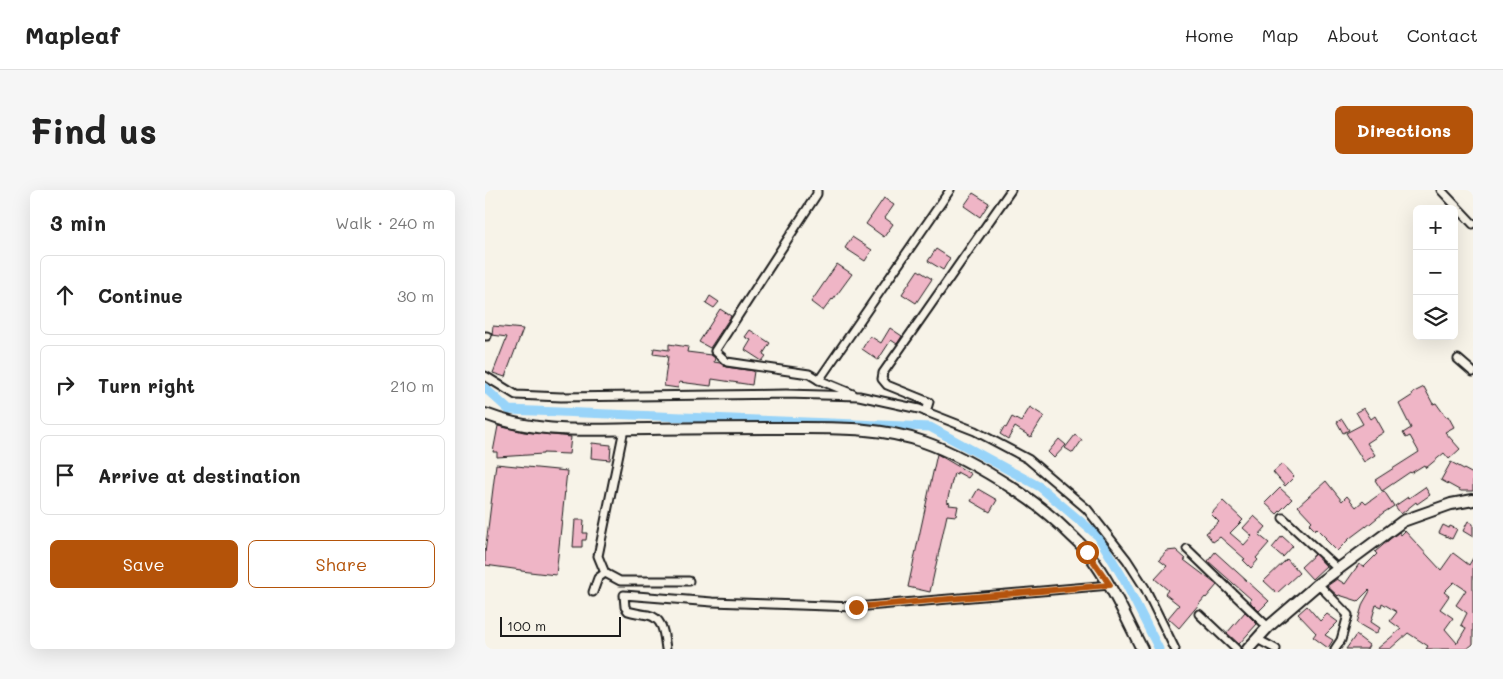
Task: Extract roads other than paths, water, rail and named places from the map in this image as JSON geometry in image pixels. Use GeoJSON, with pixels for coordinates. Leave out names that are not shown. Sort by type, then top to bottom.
{"type":"FeatureCollection","features":[{"type":"Feature","properties":{"kind":"street"},"geometry":{"type":"LineString","coordinates":[[817,190],[817,194],[715,351],[727,362],[809,374],[859,396],[919,409],[975,431],[1028,459],[1087,509],[1127,560],[1141,581],[1175,649]]}},
{"type":"Feature","properties":{"kind":"street"},"geometry":{"type":"LineString","coordinates":[[819,380],[950,190]]}},
{"type":"Feature","properties":{"kind":"street"},"geometry":{"type":"LineString","coordinates":[[926,412],[929,402],[887,385],[882,380],[883,373],[1011,190]]}},
{"type":"Feature","properties":{"kind":"street"},"geometry":{"type":"LineString","coordinates":[[1441,190],[1473,224]]}},
{"type":"Feature","properties":{"kind":"street"},"geometry":{"type":"LineString","coordinates":[[1458,359],[1473,372]]}},
{"type":"Feature","properties":{"kind":"street"},"geometry":{"type":"LineString","coordinates":[[485,376],[517,395],[561,397],[786,394],[859,396]]}},
{"type":"Feature","properties":{"kind":"street"},"geometry":{"type":"LineString","coordinates":[[485,414],[502,421],[549,429],[848,428],[885,432],[923,441],[957,455],[995,476],[1035,503],[1060,525],[1087,552],[1110,585],[1142,649]]}},
{"type":"Feature","properties":{"kind":"street"},"geometry":{"type":"LineString","coordinates":[[624,429],[599,556],[605,573],[620,581],[689,581]]}},
{"type":"Feature","properties":{"kind":"street"},"geometry":{"type":"LineString","coordinates":[[1248,649],[1268,627],[1318,584],[1403,520],[1451,504],[1473,500]]}},
{"type":"Feature","properties":{"kind":"street"},"geometry":{"type":"LineString","coordinates":[[1283,518],[1338,569]]}},
{"type":"Feature","properties":{"kind":"street"},"geometry":{"type":"LineString","coordinates":[[1187,550],[1268,627]]}},
{"type":"Feature","properties":{"kind":"street"},"geometry":{"type":"LineString","coordinates":[[593,592],[598,578],[605,573]]}},
{"type":"Feature","properties":{"kind":"street"},"geometry":{"type":"LineString","coordinates":[[1318,584],[1348,615],[1341,640],[1335,649]]}},
{"type":"Feature","properties":{"kind":"street"},"geometry":{"type":"LineString","coordinates":[[666,649],[661,625],[656,618],[628,611],[625,607],[625,595],[712,602],[856,607],[1110,585]]}},
{"type":"Feature","properties":{"kind":"street"},"geometry":{"type":"LineString","coordinates":[[1199,614],[1236,649]]}},
{"type":"Feature","properties":{"kind":"street"},"geometry":{"type":"LineString","coordinates":[[1257,639],[1276,649]]}},
{"type":"Feature","properties":{"kind":"waterway"},"geometry":{"type":"LineString","coordinates":[[485,388],[509,410],[930,427],[1040,487],[1098,536],[1123,578],[1159,649]]}}]}
